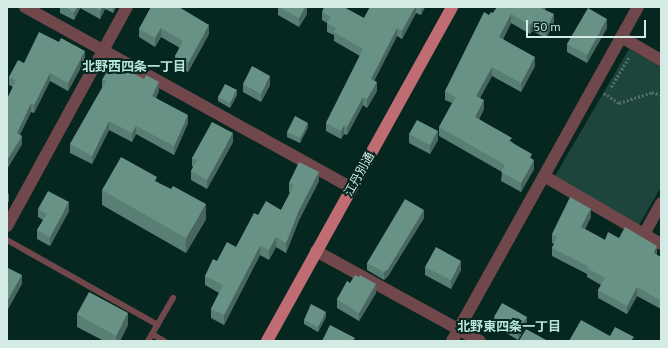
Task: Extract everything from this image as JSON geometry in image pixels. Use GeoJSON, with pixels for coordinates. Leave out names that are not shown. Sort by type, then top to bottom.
{"type":"FeatureCollection","features":[{"type":"Feature","properties":{"kind":"main road","name":"江丹別通"},"geometry":{"type":"LineString","coordinates":[[267,341],[452,7]]}},
{"type":"Feature","properties":{"kind":"street"},"geometry":{"type":"LineString","coordinates":[[25,7],[351,188]]}},
{"type":"Feature","properties":{"kind":"street"},"geometry":{"type":"LineString","coordinates":[[7,226],[127,7]]}},
{"type":"Feature","properties":{"kind":"street"},"geometry":{"type":"LineString","coordinates":[[452,341],[638,7]]}},
{"type":"Feature","properties":{"kind":"street"},"geometry":{"type":"LineString","coordinates":[[621,37],[661,60]]}},
{"type":"Feature","properties":{"kind":"street"},"geometry":{"type":"LineString","coordinates":[[544,176],[661,244]]}},
{"type":"Feature","properties":{"kind":"street"},"geometry":{"type":"LineString","coordinates":[[644,234],[661,202]]}},
{"type":"Feature","properties":{"kind":"street"},"geometry":{"type":"LineString","coordinates":[[316,251],[480,341]]}},
{"type":"Feature","properties":{"kind":"lane"},"geometry":{"type":"LineString","coordinates":[[7,240],[158,325]]}},
{"type":"Feature","properties":{"kind":"lane"},"geometry":{"type":"LineString","coordinates":[[148,341],[173,298]]}},
{"type":"Feature","properties":{"kind":"lane"},"geometry":{"type":"LineString","coordinates":[[152,334],[164,341]]}},
{"type":"Feature","properties":{"kind":"path"},"geometry":{"type":"LineString","coordinates":[[593,87],[619,103],[652,92],[661,95]]}},
{"type":"Feature","properties":{"kind":"green space"},"geometry":{"type":"Polygon","coordinates":[[[629,49],[661,67],[661,187],[639,225],[555,176],[629,49]]]}},
{"type":"Feature","properties":{"kind":"building"},"geometry":{"type":"Polygon","coordinates":[[[65,7],[77,7],[74,12],[65,7]]]}},
{"type":"Feature","properties":{"kind":"building"},"geometry":{"type":"Polygon","coordinates":[[[94,7],[102,7],[100,11],[94,7]]]}},
{"type":"Feature","properties":{"kind":"building"},"geometry":{"type":"Polygon","coordinates":[[[151,7],[179,7],[209,25],[188,63],[175,56],[183,41],[161,28],[155,38],[139,29],[151,7]]]}},
{"type":"Feature","properties":{"kind":"building"},"geometry":{"type":"Polygon","coordinates":[[[279,7],[305,7],[299,18],[279,7]]]}},
{"type":"Feature","properties":{"kind":"building"},"geometry":{"type":"Polygon","coordinates":[[[324,7],[344,7],[364,18],[370,7],[415,7],[402,31],[397,28],[371,79],[377,82],[367,99],[363,97],[347,127],[344,125],[341,131],[326,123],[363,49],[334,32],[336,28],[327,23],[331,17],[322,12],[324,7]]]}},
{"type":"Feature","properties":{"kind":"building"},"geometry":{"type":"Polygon","coordinates":[[[497,7],[541,7],[554,14],[546,30],[532,22],[530,25],[511,14],[499,37],[535,57],[521,83],[492,67],[476,96],[484,100],[475,117],[512,138],[509,141],[532,154],[530,158],[534,160],[521,183],[501,172],[505,165],[439,127],[456,97],[445,91],[484,12],[489,15],[491,12],[493,13],[497,7]]]}},
{"type":"Feature","properties":{"kind":"building"},"geometry":{"type":"Polygon","coordinates":[[[588,8],[607,19],[587,55],[567,44],[588,8]]]}},
{"type":"Feature","properties":{"kind":"building"},"geometry":{"type":"Polygon","coordinates":[[[39,32],[59,42],[61,38],[85,51],[68,83],[50,73],[34,105],[31,103],[17,133],[22,136],[7,160],[7,99],[16,80],[9,77],[18,60],[24,63],[39,32]]]}},
{"type":"Feature","properties":{"kind":"building"},"geometry":{"type":"Polygon","coordinates":[[[112,62],[144,79],[146,75],[159,82],[152,96],[188,115],[174,146],[136,126],[132,133],[109,121],[92,156],[70,144],[106,81],[102,80],[112,62]]]}},
{"type":"Feature","properties":{"kind":"building"},"geometry":{"type":"Polygon","coordinates":[[[252,66],[270,76],[261,94],[243,84],[252,66]]]}},
{"type":"Feature","properties":{"kind":"building"},"geometry":{"type":"Polygon","coordinates":[[[225,84],[237,90],[230,103],[218,97],[225,84]]]}},
{"type":"Feature","properties":{"kind":"building"},"geometry":{"type":"Polygon","coordinates":[[[295,116],[308,123],[300,138],[287,132],[295,116]]]}},
{"type":"Feature","properties":{"kind":"building"},"geometry":{"type":"Polygon","coordinates":[[[417,120],[438,131],[430,145],[409,134],[417,120]]]}},
{"type":"Feature","properties":{"kind":"building"},"geometry":{"type":"Polygon","coordinates":[[[212,122],[233,133],[207,180],[191,171],[197,160],[192,158],[212,122]]]}},
{"type":"Feature","properties":{"kind":"building"},"geometry":{"type":"Polygon","coordinates":[[[121,157],[157,177],[155,181],[171,189],[173,186],[206,204],[186,238],[102,190],[121,157]]]}},
{"type":"Feature","properties":{"kind":"building"},"geometry":{"type":"Polygon","coordinates":[[[299,162],[319,172],[299,210],[286,243],[276,237],[269,250],[260,246],[224,315],[211,309],[223,285],[205,276],[213,259],[217,261],[227,242],[236,247],[254,213],[258,215],[266,201],[281,210],[294,185],[289,183],[299,162]]]}},
{"type":"Feature","properties":{"kind":"building"},"geometry":{"type":"Polygon","coordinates":[[[48,191],[69,202],[50,237],[37,230],[47,214],[38,209],[48,191]]]}},
{"type":"Feature","properties":{"kind":"building"},"geometry":{"type":"Polygon","coordinates":[[[570,197],[591,209],[581,227],[605,240],[608,232],[619,238],[625,227],[657,246],[654,253],[661,257],[661,301],[637,287],[627,306],[598,290],[605,278],[587,268],[588,266],[552,248],[557,237],[552,234],[570,197]]]}},
{"type":"Feature","properties":{"kind":"building"},"geometry":{"type":"Polygon","coordinates":[[[405,199],[424,210],[388,269],[384,272],[367,263],[405,199]]]}},
{"type":"Feature","properties":{"kind":"building"},"geometry":{"type":"Polygon","coordinates":[[[436,247],[461,261],[451,280],[425,267],[436,247]]]}},
{"type":"Feature","properties":{"kind":"building"},"geometry":{"type":"Polygon","coordinates":[[[8,268],[22,275],[7,302],[7,271],[8,268]]]}},
{"type":"Feature","properties":{"kind":"building"},"geometry":{"type":"Polygon","coordinates":[[[355,275],[359,277],[360,275],[376,284],[359,313],[337,299],[347,281],[350,283],[355,275]]]}},
{"type":"Feature","properties":{"kind":"building"},"geometry":{"type":"Polygon","coordinates":[[[89,292],[128,313],[116,336],[77,314],[89,292]]]}},
{"type":"Feature","properties":{"kind":"building"},"geometry":{"type":"Polygon","coordinates":[[[502,303],[527,317],[518,331],[494,317],[502,303]]]}},
{"type":"Feature","properties":{"kind":"building"},"geometry":{"type":"Polygon","coordinates":[[[311,304],[326,312],[318,327],[304,320],[311,304]]]}},
{"type":"Feature","properties":{"kind":"building"},"geometry":{"type":"Polygon","coordinates":[[[581,320],[610,336],[615,327],[634,337],[631,341],[569,341],[581,320]]]}},
{"type":"Feature","properties":{"kind":"building"},"geometry":{"type":"Polygon","coordinates":[[[330,325],[355,338],[353,341],[322,341],[330,325]]]}},
{"type":"Feature","properties":{"kind":"building"},"geometry":{"type":"Polygon","coordinates":[[[526,329],[548,341],[519,341],[526,329]]]}},
{"type":"Feature","properties":{"kind":"district","name":"北野西四条一丁目"},"geometry":{"type":"Point","coordinates":[134,67]}},
{"type":"Feature","properties":{"kind":"district","name":"北野東四条一丁目"},"geometry":{"type":"Point","coordinates":[509,327]}}]}
